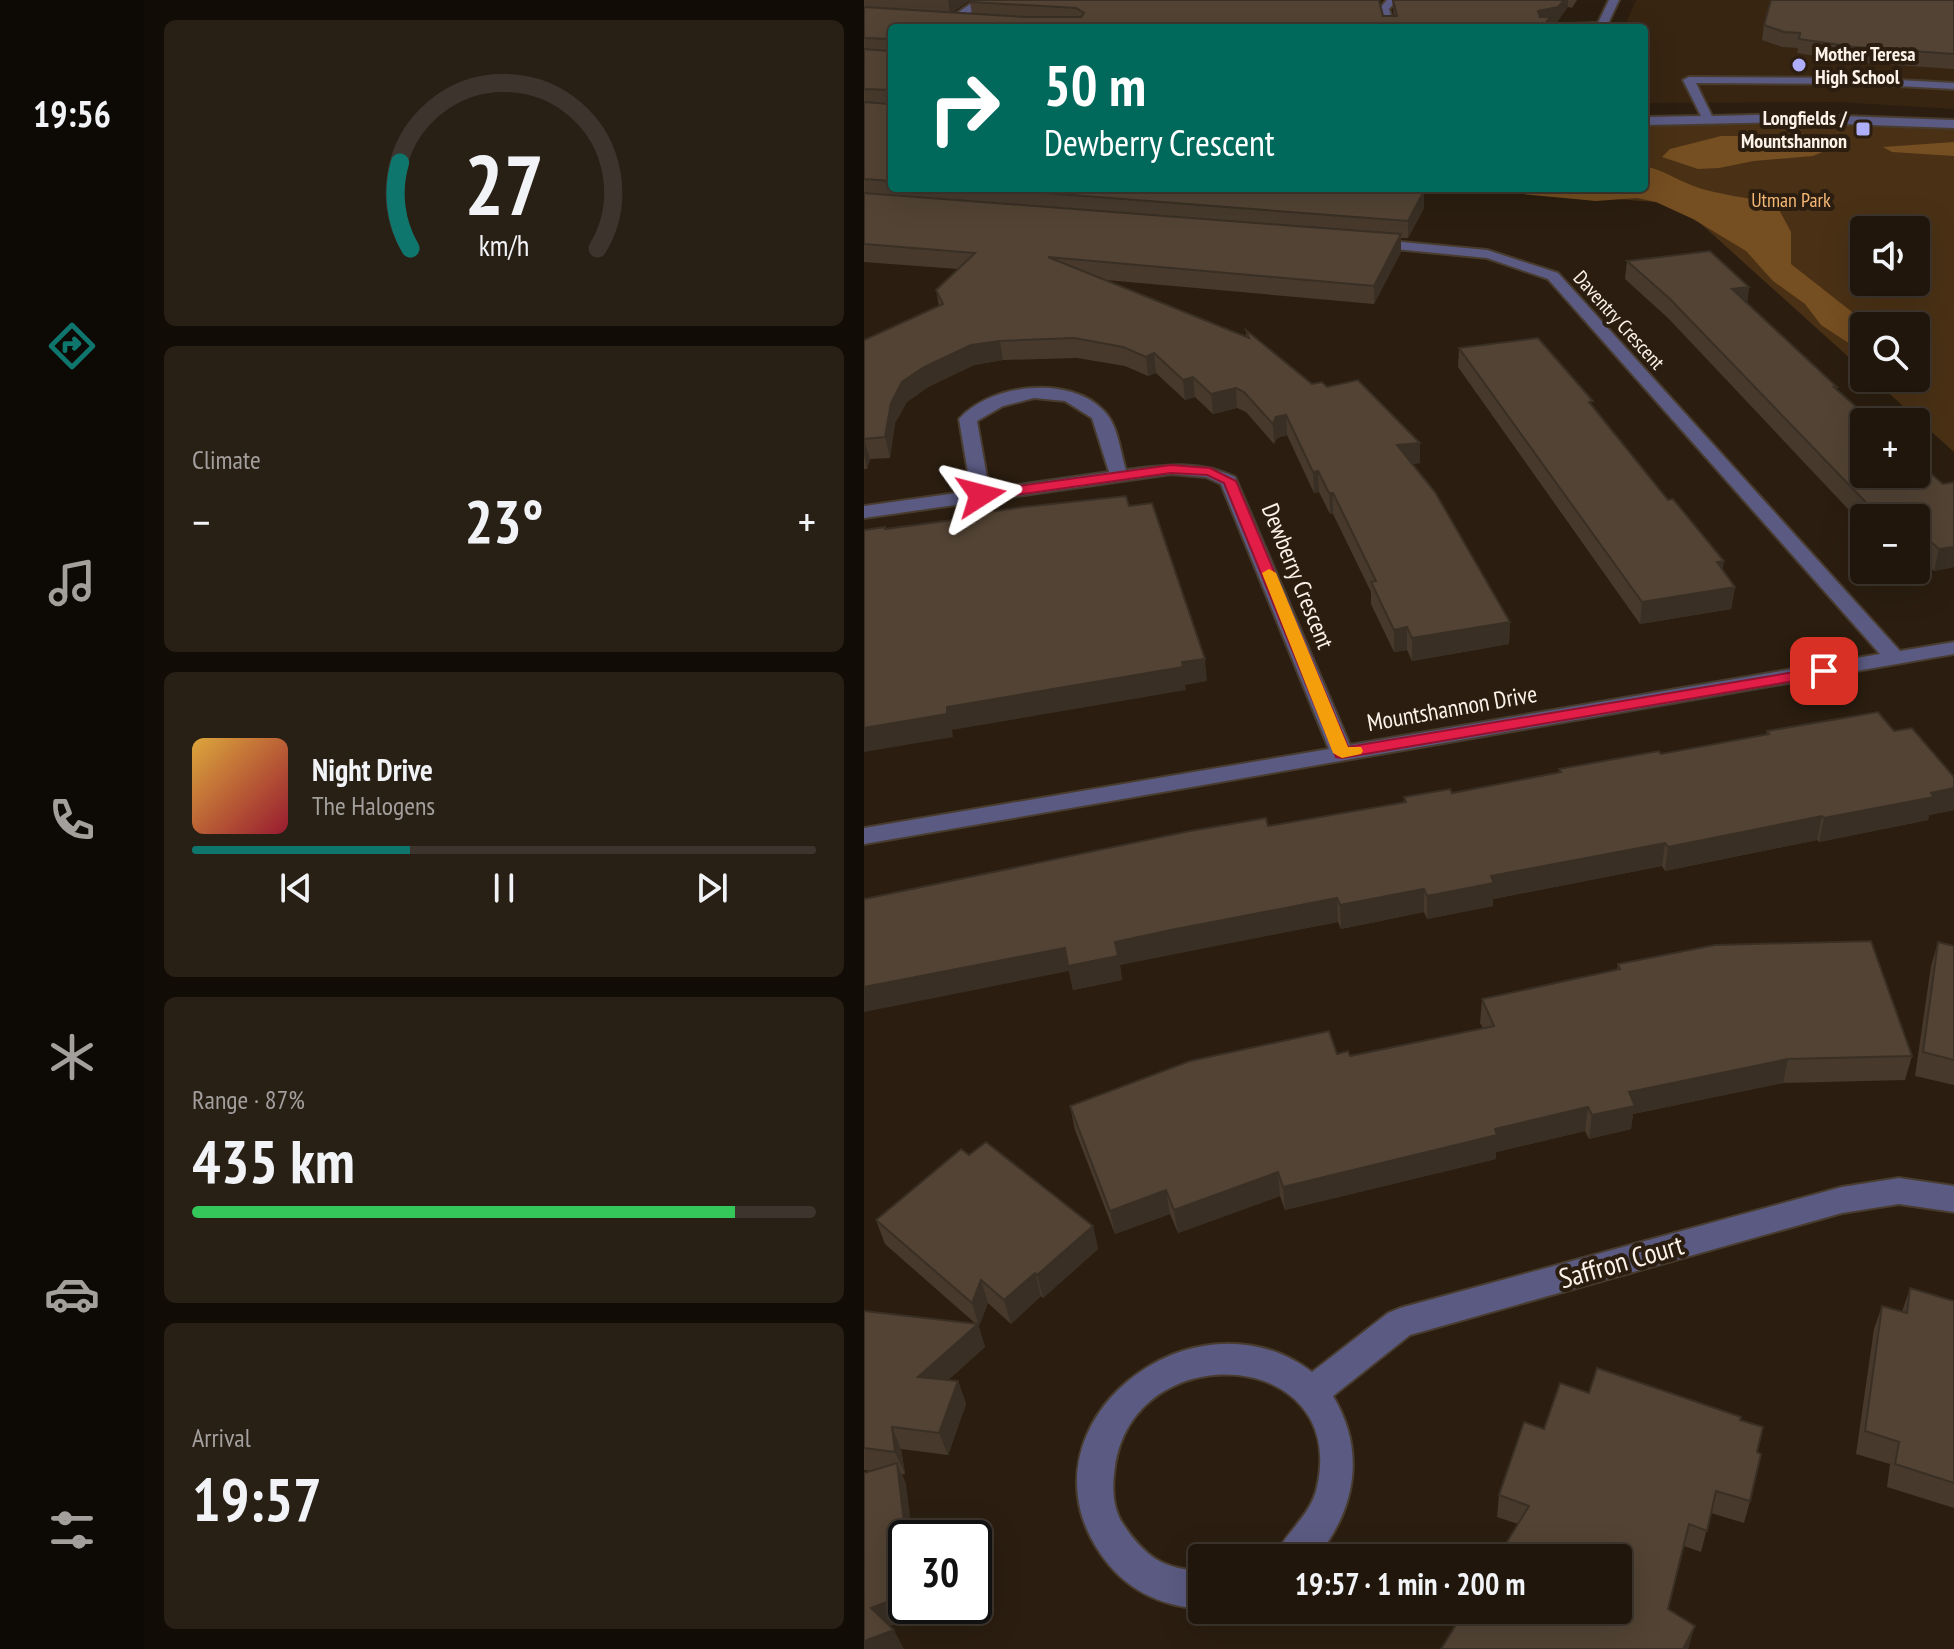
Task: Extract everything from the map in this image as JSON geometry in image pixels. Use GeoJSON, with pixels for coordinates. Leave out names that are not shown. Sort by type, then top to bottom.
{"type":"FeatureCollection","features":[{"type":"Feature","properties":{"kind":"street"},"geometry":{"type":"LineString","coordinates":[[954,20],[983,0]]}},
{"type":"Feature","properties":{"kind":"street"},"geometry":{"type":"LineString","coordinates":[[1388,24],[1384,9],[1392,0]]}},
{"type":"Feature","properties":{"kind":"street"},"geometry":{"type":"LineString","coordinates":[[1602,24],[1614,0]]}},
{"type":"Feature","properties":{"kind":"street"},"geometry":{"type":"LineString","coordinates":[[939,19],[970,21]]}},
{"type":"Feature","properties":{"kind":"street"},"geometry":{"type":"LineString","coordinates":[[1708,119],[1689,80],[1861,81],[1954,86]]}},
{"type":"Feature","properties":{"kind":"street"},"geometry":{"type":"LineString","coordinates":[[1648,121],[1833,118],[1954,124]]}},
{"type":"Feature","properties":{"kind":"street","name":"Daventry Crescent"},"geometry":{"type":"LineString","coordinates":[[1357,242],[1497,254],[1527,263],[1553,276],[1896,659]]}},
{"type":"Feature","properties":{"kind":"street"},"geometry":{"type":"LineString","coordinates":[[981,495],[968,419],[984,406],[1035,393],[1073,397],[1099,416],[1118,474]]}},
{"type":"Feature","properties":{"kind":"street","name":"Dewberry Crescent"},"geometry":{"type":"LineString","coordinates":[[864,512],[1118,474],[1171,469],[1210,472],[1229,481],[1342,753]]}},
{"type":"Feature","properties":{"kind":"street","name":"Mountshannon Drive"},"geometry":{"type":"LineString","coordinates":[[864,836],[1954,648]]}},
{"type":"Feature","properties":{"kind":"street","name":"Saffron Court"},"geometry":{"type":"LineString","coordinates":[[1311,1393],[1400,1323],[1842,1200],[1899,1191],[1954,1199]]}},
{"type":"Feature","properties":{"kind":"street"},"geometry":{"type":"LineString","coordinates":[[1188,1589],[1172,1587],[1135,1569],[1109,1539],[1094,1502],[1096,1462],[1109,1425],[1135,1393],[1168,1371],[1207,1359],[1246,1359],[1282,1370],[1311,1393],[1330,1422],[1338,1457],[1335,1495],[1317,1531],[1305,1544]]}},
{"type":"Feature","properties":{"kind":"shaded area","name":"Mother Teresa High School"},"geometry":{"type":"Polygon","coordinates":[[[1636,0],[1954,0],[1954,109],[1838,102],[1648,103],[1648,24],[1626,24],[1636,0]]]}},
{"type":"Feature","properties":{"kind":"shaded area"},"geometry":{"type":"Polygon","coordinates":[[[1721,136],[1805,136],[1833,144],[1832,148],[1813,156],[1754,161],[1719,168],[1698,169],[1662,157],[1670,149],[1721,136]]]}},
{"type":"Feature","properties":{"kind":"shaded area"},"geometry":{"type":"Polygon","coordinates":[[[1954,142],[1954,156],[1892,152],[1883,147],[1954,142]]]}},
{"type":"Feature","properties":{"kind":"shaded area"},"geometry":{"type":"Polygon","coordinates":[[[1648,167],[1701,189],[1777,206],[1791,232],[1791,264],[1852,312],[1850,344],[1821,325],[1805,304],[1773,281],[1746,251],[1693,219],[1656,202],[1637,198],[1596,201],[1501,192],[1648,192],[1648,167]]]}},
{"type":"Feature","properties":{"kind":"green space","name":"Utman Park"},"geometry":{"type":"Polygon","coordinates":[[[1775,122],[1954,129],[1954,452],[1930,430],[1930,408],[1905,408],[1888,392],[1930,392],[1930,312],[1850,312],[1850,358],[1679,204],[1531,192],[1648,192],[1648,124],[1775,122]]]}},
{"type":"Feature","properties":{"kind":"building"},"geometry":{"type":"Polygon","coordinates":[[[1379,0],[1383,16],[1397,16],[1393,0],[1564,0],[1558,7],[1538,11],[1540,17],[1550,17],[1545,24],[888,24],[888,39],[864,38],[864,7],[1025,17],[1081,17],[1084,13],[1076,8],[970,2],[1379,0]]]}},
{"type":"Feature","properties":{"kind":"building"},"geometry":{"type":"Polygon","coordinates":[[[1771,0],[1954,0],[1954,54],[1854,47],[1799,39],[1800,33],[1784,32],[1764,25],[1771,0]]]}},
{"type":"Feature","properties":{"kind":"building"},"geometry":{"type":"Polygon","coordinates":[[[864,49],[888,51],[888,90],[864,89],[864,49]]]}},
{"type":"Feature","properties":{"kind":"building"},"geometry":{"type":"Polygon","coordinates":[[[864,102],[888,104],[888,181],[864,179],[864,102]]]}},
{"type":"Feature","properties":{"kind":"building"},"geometry":{"type":"Polygon","coordinates":[[[1031,192],[1423,192],[1408,221],[1031,192]]]}},
{"type":"Feature","properties":{"kind":"building"},"geometry":{"type":"Polygon","coordinates":[[[864,193],[1401,234],[1374,286],[1048,257],[1249,338],[1246,330],[1312,384],[1322,382],[1327,387],[1358,380],[1420,443],[1397,445],[1435,492],[1510,622],[1412,638],[1407,627],[1394,630],[1371,582],[1376,581],[1333,493],[1329,493],[1318,471],[1313,472],[1286,415],[1276,417],[1273,424],[1244,392],[1236,388],[1211,394],[1193,377],[1183,380],[1154,353],[1146,357],[1123,347],[1074,338],[971,345],[924,367],[902,382],[891,403],[885,437],[864,439],[864,340],[943,304],[936,290],[975,253],[864,244],[864,193]]]}},
{"type":"Feature","properties":{"kind":"building"},"geometry":{"type":"Polygon","coordinates":[[[1710,251],[1749,287],[1732,289],[1857,408],[1850,408],[1850,486],[1670,299],[1627,261],[1710,251]]]}},
{"type":"Feature","properties":{"kind":"building"},"geometry":{"type":"Polygon","coordinates":[[[1538,338],[1593,401],[1589,402],[1668,500],[1673,499],[1724,561],[1717,562],[1735,587],[1642,602],[1459,348],[1538,338]]]}},
{"type":"Feature","properties":{"kind":"building"},"geometry":{"type":"Polygon","coordinates":[[[1930,473],[1943,484],[1954,482],[1954,547],[1939,549],[1930,541],[1930,504],[1868,504],[1852,488],[1930,488],[1930,473]]]}},
{"type":"Feature","properties":{"kind":"building"},"geometry":{"type":"Polygon","coordinates":[[[1126,496],[1129,506],[1152,503],[1205,659],[1182,662],[1183,667],[947,707],[947,714],[864,728],[864,530],[1126,496]]]}},
{"type":"Feature","properties":{"kind":"building"},"geometry":{"type":"Polygon","coordinates":[[[1878,712],[1894,731],[1912,728],[1954,777],[1954,788],[1931,793],[1934,797],[1824,818],[1668,847],[1665,843],[1491,876],[1494,883],[1427,896],[1424,889],[1340,905],[1337,898],[1171,930],[1115,942],[1118,956],[1068,966],[1065,948],[864,987],[864,899],[1190,831],[1266,818],[1268,826],[1406,802],[1404,797],[1450,789],[1452,793],[1561,772],[1559,769],[1659,751],[1661,754],[1769,734],[1767,731],[1878,712]]]}},
{"type":"Feature","properties":{"kind":"building"},"geometry":{"type":"Polygon","coordinates":[[[1871,941],[1912,1056],[1788,1059],[1629,1092],[1635,1106],[1592,1115],[1588,1107],[1495,1129],[1497,1135],[1283,1187],[1278,1172],[1174,1210],[1166,1190],[1110,1211],[1070,1106],[1190,1061],[1329,1031],[1337,1054],[1348,1051],[1350,1056],[1494,1026],[1482,999],[1620,969],[1618,964],[1715,945],[1871,941]]]}},
{"type":"Feature","properties":{"kind":"building"},"geometry":{"type":"Polygon","coordinates":[[[1938,942],[1954,946],[1954,1060],[1923,1052],[1938,942]]]}},
{"type":"Feature","properties":{"kind":"building"},"geometry":{"type":"Polygon","coordinates":[[[986,1142],[1093,1226],[1004,1300],[981,1280],[972,1303],[876,1220],[961,1149],[969,1155],[986,1142]]]}},
{"type":"Feature","properties":{"kind":"building"},"geometry":{"type":"Polygon","coordinates":[[[1910,1288],[1954,1301],[1954,1483],[1895,1464],[1899,1442],[1865,1431],[1882,1306],[1907,1313],[1910,1288]]]}},
{"type":"Feature","properties":{"kind":"building"},"geometry":{"type":"Polygon","coordinates":[[[864,1311],[978,1324],[918,1377],[958,1381],[939,1433],[892,1427],[895,1452],[864,1448],[864,1311]]]}},
{"type":"Feature","properties":{"kind":"building"},"geometry":{"type":"Polygon","coordinates":[[[1597,1368],[1763,1427],[1757,1452],[1761,1454],[1750,1501],[1716,1491],[1707,1531],[1689,1524],[1668,1609],[1695,1626],[1683,1649],[1441,1649],[1456,1624],[1632,1624],[1632,1544],[1506,1544],[1529,1506],[1499,1495],[1524,1422],[1544,1429],[1560,1383],[1589,1393],[1597,1368]]]}},
{"type":"Feature","properties":{"kind":"building"},"geometry":{"type":"Polygon","coordinates":[[[897,1463],[904,1520],[888,1520],[888,1602],[871,1608],[894,1630],[864,1641],[864,1473],[897,1463]]]}},
{"type":"Feature","properties":{"kind":"slow traffic"},"geometry":{"type":"LineString","coordinates":[[1269,573],[1342,753],[1355,751]]}},
{"type":"Feature","properties":{"kind":"place","name":"Mother Teresa High School"},"geometry":{"type":"Point","coordinates":[1799,65]}},
{"type":"Feature","properties":{"kind":"place","name":"Longfields / Mountshannon"},"geometry":{"type":"Point","coordinates":[1863,129]}},
{"type":"Feature","properties":{"kind":"route"},"geometry":{"type":"LineString","coordinates":[[981,495],[1171,469],[1210,472],[1229,481],[1342,753],[1824,671]]}}]}
